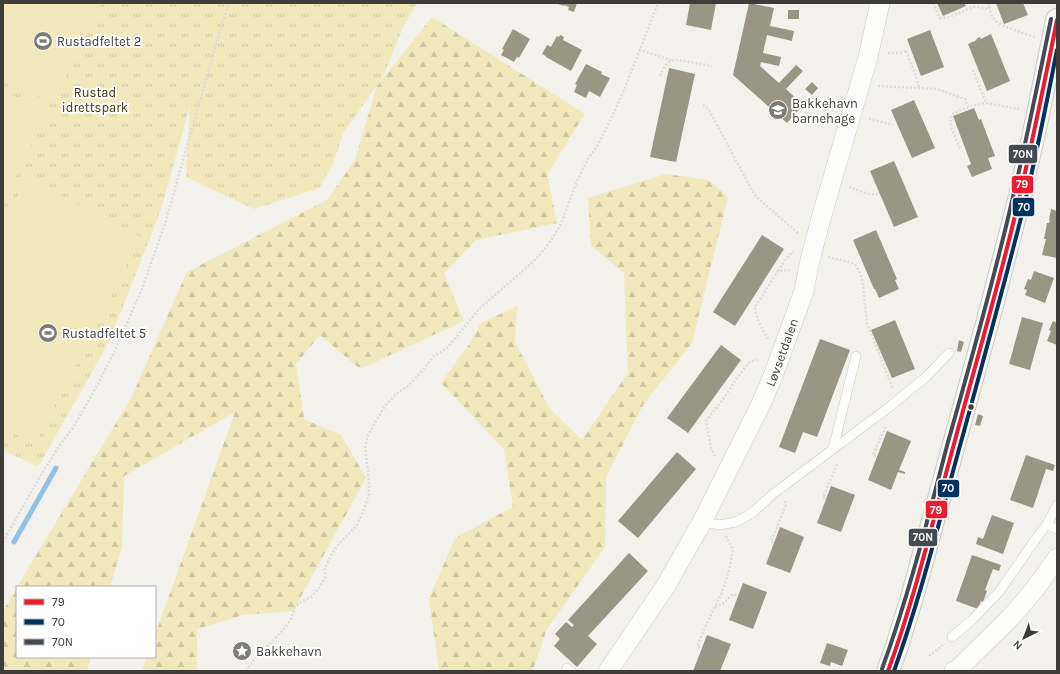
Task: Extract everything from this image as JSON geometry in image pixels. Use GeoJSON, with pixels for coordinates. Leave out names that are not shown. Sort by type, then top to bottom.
{"type":"FeatureCollection","features":[{"type":"Feature","properties":{"kind":"main road"},"geometry":{"type":"LineString","coordinates":[[892,670],[899,639],[913,594],[1003,263],[1028,164],[1057,20]]}},
{"type":"Feature","properties":{"kind":"street","name":"Løvsetdalen"},"geometry":{"type":"LineString","coordinates":[[608,671],[665,587],[711,524],[773,376],[804,291],[804,252],[831,182],[868,57],[880,3]]}},
{"type":"Feature","properties":{"kind":"street"},"geometry":{"type":"LineString","coordinates":[[954,671],[958,669],[1010,618],[1035,590],[1057,558]]}},
{"type":"Feature","properties":{"kind":"lane"},"geometry":{"type":"LineString","coordinates":[[711,524],[736,522],[752,513],[778,490],[883,412],[927,376],[949,353]]}},
{"type":"Feature","properties":{"kind":"lane"},"geometry":{"type":"LineString","coordinates":[[830,451],[856,356]]}},
{"type":"Feature","properties":{"kind":"lane"},"geometry":{"type":"LineString","coordinates":[[952,637],[972,620],[999,592],[1046,526],[1057,505]]}},
{"type":"Feature","properties":{"kind":"lane"},"geometry":{"type":"LineString","coordinates":[[1046,526],[1057,529]]}},
{"type":"Feature","properties":{"kind":"path"},"geometry":{"type":"LineString","coordinates":[[3,542],[38,480],[59,446],[73,428],[98,384],[116,348],[142,288],[165,224],[229,3]]}},
{"type":"Feature","properties":{"kind":"path"},"geometry":{"type":"LineString","coordinates":[[246,671],[253,661],[291,619],[295,607],[302,601],[311,597],[318,588],[325,578],[325,568],[331,555],[338,544],[357,525],[369,494],[369,480],[365,448],[368,435],[385,406],[396,394],[408,386],[434,356],[447,348],[480,308],[534,260],[550,242],[561,224],[577,181],[588,159],[598,145],[618,104],[658,3]]}},
{"type":"Feature","properties":{"kind":"path"},"geometry":{"type":"LineString","coordinates":[[933,3],[940,18],[951,17],[973,7],[990,9]]}},
{"type":"Feature","properties":{"kind":"path"},"geometry":{"type":"LineString","coordinates":[[988,3],[993,18],[996,22],[1036,37]]}},
{"type":"Feature","properties":{"kind":"path"},"geometry":{"type":"LineString","coordinates":[[639,50],[672,60],[712,66]]}},
{"type":"Feature","properties":{"kind":"path"},"geometry":{"type":"LineString","coordinates":[[906,51],[919,88]]}},
{"type":"Feature","properties":{"kind":"path"},"geometry":{"type":"LineString","coordinates":[[660,76],[666,64],[672,60]]}},
{"type":"Feature","properties":{"kind":"path"},"geometry":{"type":"LineString","coordinates":[[973,70],[986,103]]}},
{"type":"Feature","properties":{"kind":"path"},"geometry":{"type":"LineString","coordinates":[[860,83],[869,85],[936,89],[965,99],[968,107]]}},
{"type":"Feature","properties":{"kind":"path"},"geometry":{"type":"LineString","coordinates":[[960,148],[950,122],[950,117],[952,114],[968,107],[986,103],[1022,109]]}},
{"type":"Feature","properties":{"kind":"path"},"geometry":{"type":"LineString","coordinates":[[703,104],[716,122],[754,194],[778,217],[801,235]]}},
{"type":"Feature","properties":{"kind":"path"},"geometry":{"type":"LineString","coordinates":[[851,114],[893,124]]}},
{"type":"Feature","properties":{"kind":"path"},"geometry":{"type":"LineString","coordinates":[[831,182],[871,194],[879,194]]}},
{"type":"Feature","properties":{"kind":"path"},"geometry":{"type":"LineString","coordinates":[[769,341],[755,311],[755,307],[789,254],[804,252],[849,262],[855,265],[860,273],[863,284],[867,324],[892,388],[898,399]]}},
{"type":"Feature","properties":{"kind":"path"},"geometry":{"type":"LineString","coordinates":[[778,271],[792,270]]}},
{"type":"Feature","properties":{"kind":"path"},"geometry":{"type":"LineString","coordinates":[[720,460],[715,456],[711,448],[706,421],[749,363],[755,360],[765,361]]}},
{"type":"Feature","properties":{"kind":"path"},"geometry":{"type":"LineString","coordinates":[[876,456],[873,455],[888,418],[883,412]]}},
{"type":"Feature","properties":{"kind":"path"},"geometry":{"type":"LineString","coordinates":[[825,498],[823,497],[837,464],[830,451]]}},
{"type":"Feature","properties":{"kind":"path"},"geometry":{"type":"LineString","coordinates":[[772,542],[786,505],[785,499],[778,490]]}},
{"type":"Feature","properties":{"kind":"path"},"geometry":{"type":"LineString","coordinates":[[700,647],[697,646],[724,589],[733,550],[731,544],[711,524]]}},
{"type":"Feature","properties":{"kind":"path"},"geometry":{"type":"LineString","coordinates":[[715,608],[723,604],[733,594],[736,595]]}},
{"type":"Feature","properties":{"kind":"path"},"geometry":{"type":"LineString","coordinates":[[929,656],[952,637]]}},
{"type":"Feature","properties":{"kind":"green space","name":"Rustad idrettspark"},"geometry":{"type":"Polygon","coordinates":[[[3,3],[417,3],[403,27],[383,77],[343,133],[333,164],[319,188],[254,209],[186,177],[190,106],[160,212],[109,342],[38,467],[3,450],[3,3]]]}},
{"type":"Feature","properties":{"kind":"green space","name":"Rustadfeltet 2"},"geometry":{"type":"Polygon","coordinates":[[[3,3],[102,3],[53,103],[3,78],[3,3]]]}},
{"type":"Feature","properties":{"kind":"green space"},"geometry":{"type":"Polygon","coordinates":[[[432,17],[585,114],[547,174],[557,223],[476,240],[444,273],[464,321],[360,369],[320,335],[296,364],[304,419],[341,435],[366,478],[293,611],[243,615],[197,629],[197,671],[142,671],[147,658],[156,658],[156,632],[235,412],[124,476],[122,547],[110,586],[18,586],[131,398],[187,272],[327,200],[355,160],[377,86],[432,17]]]}},
{"type":"Feature","properties":{"kind":"green space"},"geometry":{"type":"Polygon","coordinates":[[[3,90],[48,113],[3,202],[3,90]]]}},
{"type":"Feature","properties":{"kind":"green space"},"geometry":{"type":"Polygon","coordinates":[[[666,174],[709,180],[728,197],[692,343],[643,405],[606,477],[605,547],[547,629],[533,670],[439,671],[429,599],[455,538],[513,507],[504,449],[441,383],[470,343],[481,323],[517,306],[515,342],[550,409],[582,440],[628,373],[624,273],[591,246],[588,198],[666,174]]]}},
{"type":"Feature","properties":{"kind":"green space","name":"Rustadfeltet 5"},"geometry":{"type":"Polygon","coordinates":[[[27,178],[141,237],[35,445],[3,428],[3,225],[27,178]]]}},
{"type":"Feature","properties":{"kind":"green space"},"geometry":{"type":"Polygon","coordinates":[[[16,590],[16,658],[91,658],[87,671],[3,671],[3,611],[16,590]]]}},
{"type":"Feature","properties":{"kind":"building"},"geometry":{"type":"Polygon","coordinates":[[[555,3],[577,3],[574,12],[568,10],[569,7],[555,3]]]}},
{"type":"Feature","properties":{"kind":"building"},"geometry":{"type":"Polygon","coordinates":[[[690,3],[716,3],[711,30],[686,25],[690,3]]]}},
{"type":"Feature","properties":{"kind":"building"},"geometry":{"type":"Polygon","coordinates":[[[749,3],[774,8],[770,26],[794,31],[792,41],[767,35],[763,53],[781,57],[779,66],[761,62],[760,66],[779,83],[796,65],[803,71],[786,89],[803,105],[787,123],[733,75],[749,3]]]}},
{"type":"Feature","properties":{"kind":"building"},"geometry":{"type":"Polygon","coordinates":[[[937,3],[964,3],[966,6],[943,16],[937,3]]]}},
{"type":"Feature","properties":{"kind":"building"},"geometry":{"type":"Polygon","coordinates":[[[996,3],[1023,3],[1028,15],[1004,24],[996,3]]]}},
{"type":"Feature","properties":{"kind":"building"},"geometry":{"type":"Polygon","coordinates":[[[788,10],[799,10],[799,19],[788,19],[788,10]]]}},
{"type":"Feature","properties":{"kind":"building"},"geometry":{"type":"Polygon","coordinates":[[[513,29],[530,39],[519,58],[517,57],[514,62],[501,55],[504,50],[502,49],[513,29]]]}},
{"type":"Feature","properties":{"kind":"building"},"geometry":{"type":"Polygon","coordinates":[[[930,30],[944,67],[921,76],[907,39],[930,30]]]}},
{"type":"Feature","properties":{"kind":"building"},"geometry":{"type":"Polygon","coordinates":[[[991,34],[1010,81],[987,91],[968,44],[980,37],[981,39],[991,34]]]}},
{"type":"Feature","properties":{"kind":"building"},"geometry":{"type":"Polygon","coordinates":[[[560,35],[564,37],[563,40],[582,50],[571,71],[542,54],[547,45],[551,47],[557,36],[559,37],[560,35]]]}},
{"type":"Feature","properties":{"kind":"building"},"geometry":{"type":"Polygon","coordinates":[[[586,64],[610,78],[600,97],[589,91],[586,98],[574,92],[577,85],[575,84],[586,64]]]}},
{"type":"Feature","properties":{"kind":"building"},"geometry":{"type":"Polygon","coordinates":[[[669,68],[695,74],[676,162],[650,157],[669,68]]]}},
{"type":"Feature","properties":{"kind":"building"},"geometry":{"type":"Polygon","coordinates":[[[812,82],[818,88],[812,95],[805,89],[812,82]]]}},
{"type":"Feature","properties":{"kind":"building"},"geometry":{"type":"Polygon","coordinates":[[[914,100],[935,148],[912,158],[891,110],[914,100]]]}},
{"type":"Feature","properties":{"kind":"building"},"geometry":{"type":"Polygon","coordinates":[[[974,108],[979,120],[981,119],[995,156],[988,158],[992,169],[972,177],[967,166],[971,164],[953,116],[974,108]]]}},
{"type":"Feature","properties":{"kind":"building"},"geometry":{"type":"Polygon","coordinates":[[[894,161],[918,217],[894,227],[870,171],[894,161]]]}},
{"type":"Feature","properties":{"kind":"building"},"geometry":{"type":"Polygon","coordinates":[[[1051,209],[1057,211],[1057,258],[1042,255],[1046,239],[1044,239],[1047,223],[1049,223],[1050,220],[1051,209]]]}},
{"type":"Feature","properties":{"kind":"building"},"geometry":{"type":"Polygon","coordinates":[[[876,230],[897,279],[895,280],[899,289],[879,298],[853,240],[876,230]]]}},
{"type":"Feature","properties":{"kind":"building"},"geometry":{"type":"Polygon","coordinates":[[[762,235],[784,249],[735,326],[713,312],[762,235]]]}},
{"type":"Feature","properties":{"kind":"building"},"geometry":{"type":"Polygon","coordinates":[[[1034,271],[1054,278],[1045,303],[1025,295],[1027,290],[1024,289],[1028,279],[1031,280],[1034,271]]]}},
{"type":"Feature","properties":{"kind":"building"},"geometry":{"type":"Polygon","coordinates":[[[1022,317],[1043,323],[1030,370],[1009,364],[1022,317]]]}},
{"type":"Feature","properties":{"kind":"building"},"geometry":{"type":"Polygon","coordinates":[[[895,320],[915,369],[892,378],[871,330],[895,320]]]}},
{"type":"Feature","properties":{"kind":"building"},"geometry":{"type":"Polygon","coordinates":[[[1053,321],[1057,323],[1057,345],[1047,341],[1051,331],[1049,330],[1053,321]]]}},
{"type":"Feature","properties":{"kind":"building"},"geometry":{"type":"Polygon","coordinates":[[[820,339],[850,350],[817,437],[803,432],[795,453],[779,447],[820,339]]]}},
{"type":"Feature","properties":{"kind":"building"},"geometry":{"type":"Polygon","coordinates":[[[959,340],[964,342],[961,352],[957,351],[959,340]]]}},
{"type":"Feature","properties":{"kind":"building"},"geometry":{"type":"Polygon","coordinates":[[[721,345],[741,360],[688,433],[667,418],[721,345]]]}},
{"type":"Feature","properties":{"kind":"building"},"geometry":{"type":"Polygon","coordinates":[[[978,414],[983,416],[980,426],[975,425],[978,414]]]}},
{"type":"Feature","properties":{"kind":"building"},"geometry":{"type":"Polygon","coordinates":[[[887,431],[911,441],[899,470],[905,472],[905,474],[898,472],[891,490],[868,480],[887,431]]]}},
{"type":"Feature","properties":{"kind":"building"},"geometry":{"type":"Polygon","coordinates":[[[677,452],[696,469],[638,538],[618,521],[677,452]]]}},
{"type":"Feature","properties":{"kind":"building"},"geometry":{"type":"Polygon","coordinates":[[[1026,455],[1055,465],[1053,471],[1046,469],[1033,508],[1010,500],[1026,455]]]}},
{"type":"Feature","properties":{"kind":"building"},"geometry":{"type":"Polygon","coordinates":[[[831,486],[855,495],[841,532],[817,523],[831,486]]]}},
{"type":"Feature","properties":{"kind":"building"},"geometry":{"type":"Polygon","coordinates":[[[992,515],[1014,523],[1003,554],[976,544],[978,537],[983,539],[992,515]]]}},
{"type":"Feature","properties":{"kind":"building"},"geometry":{"type":"Polygon","coordinates":[[[780,527],[804,537],[790,573],[766,564],[780,527]]]}},
{"type":"Feature","properties":{"kind":"building"},"geometry":{"type":"Polygon","coordinates":[[[629,553],[648,571],[588,636],[597,644],[577,667],[554,646],[560,639],[555,634],[566,622],[572,627],[574,625],[568,620],[629,553]]]}},
{"type":"Feature","properties":{"kind":"building"},"geometry":{"type":"Polygon","coordinates":[[[972,555],[1001,565],[999,571],[993,569],[985,590],[987,591],[983,602],[981,601],[978,609],[956,601],[972,555]]]}},
{"type":"Feature","properties":{"kind":"building"},"geometry":{"type":"Polygon","coordinates":[[[743,583],[767,592],[753,629],[729,620],[743,583]]]}},
{"type":"Feature","properties":{"kind":"building"},"geometry":{"type":"Polygon","coordinates":[[[707,635],[731,644],[720,671],[693,671],[707,635]]]}},
{"type":"Feature","properties":{"kind":"building"},"geometry":{"type":"Polygon","coordinates":[[[827,643],[848,650],[842,666],[831,662],[830,666],[820,663],[827,643]]]}},
{"type":"Feature","properties":{"kind":"waterway"},"geometry":{"type":"LineString","coordinates":[[14,542],[56,468]]}},
{"type":"Feature","properties":{"kind":"transit line","name":"70N"},"geometry":{"type":"LineString","coordinates":[[882,669],[918,556],[1006,228],[1051,19]]}},
{"type":"Feature","properties":{"kind":"transit line","name":"79"},"geometry":{"type":"LineString","coordinates":[[888,671],[907,615],[1004,260],[1029,154],[1057,20]]}},
{"type":"Feature","properties":{"kind":"transit line","name":"70"},"geometry":{"type":"LineString","coordinates":[[894,671],[930,557],[1010,262],[1034,164],[1057,50]]}},
{"type":"Feature","properties":{"kind":"place","name":"Rustadfeltet 2"},"geometry":{"type":"Point","coordinates":[43,41]}},
{"type":"Feature","properties":{"kind":"place","name":"Bakkehavn barnehage"},"geometry":{"type":"Point","coordinates":[778,110]}},
{"type":"Feature","properties":{"kind":"place","name":"Rustadfeltet 5"},"geometry":{"type":"Point","coordinates":[48,333]}},
{"type":"Feature","properties":{"kind":"place","name":"Bakkehavn"},"geometry":{"type":"Point","coordinates":[242,651]}}]}
